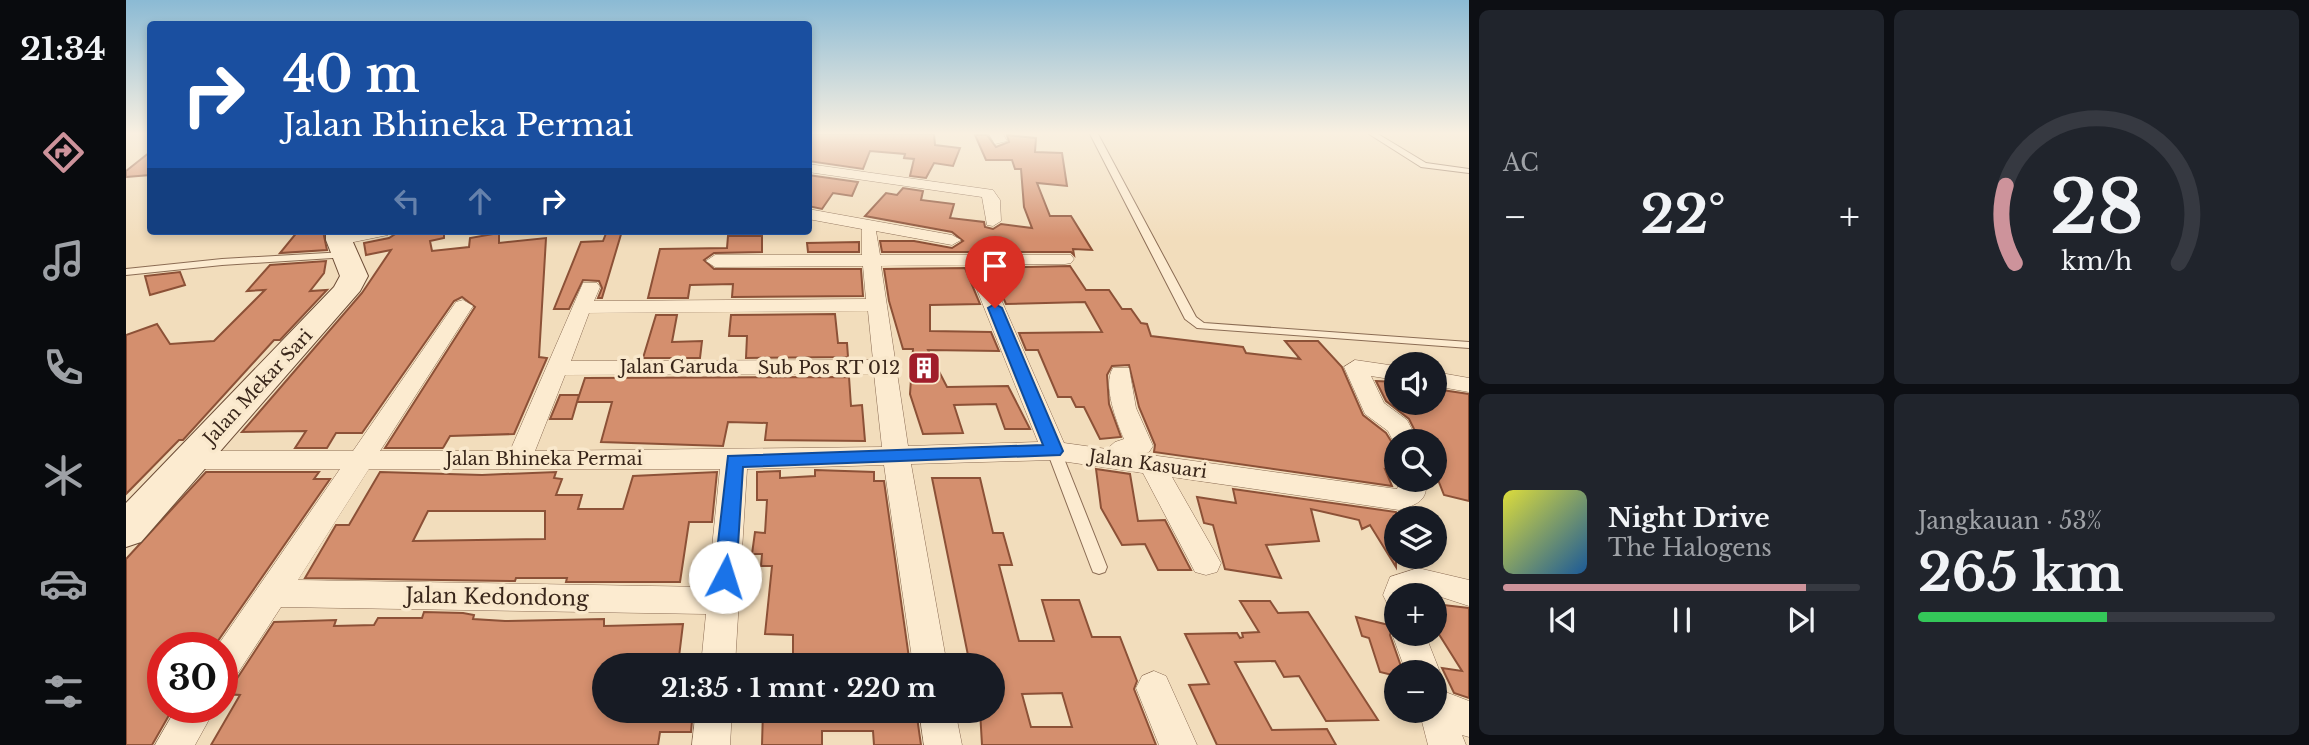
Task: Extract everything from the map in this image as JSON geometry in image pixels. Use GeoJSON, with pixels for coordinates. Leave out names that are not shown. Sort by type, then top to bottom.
{"type":"FeatureCollection","features":[{"type":"Feature","properties":{"kind":"main road","name":"Jalan Mekar Sari"},"geometry":{"type":"LineString","coordinates":[[126,530],[346,291],[354,276],[341,242]]}},
{"type":"Feature","properties":{"kind":"street"},"geometry":{"type":"LineString","coordinates":[[813,169],[987,193],[992,200],[993,221]]}},
{"type":"Feature","properties":{"kind":"street"},"geometry":{"type":"LineString","coordinates":[[812,215],[952,240]]}},
{"type":"Feature","properties":{"kind":"street"},"geometry":{"type":"LineString","coordinates":[[868,232],[896,455],[928,653]]}},
{"type":"Feature","properties":{"kind":"street"},"geometry":{"type":"LineString","coordinates":[[341,242],[367,235]]}},
{"type":"Feature","properties":{"kind":"street"},"geometry":{"type":"LineString","coordinates":[[974,259],[1054,451]]}},
{"type":"Feature","properties":{"kind":"street"},"geometry":{"type":"LineString","coordinates":[[715,261],[1065,259]]}},
{"type":"Feature","properties":{"kind":"street"},"geometry":{"type":"LineString","coordinates":[[519,459],[585,297],[877,304]]}},
{"type":"Feature","properties":{"kind":"street"},"geometry":{"type":"LineString","coordinates":[[238,643],[463,306]]}},
{"type":"Feature","properties":{"kind":"street","name":"Jalan Garuda"},"geometry":{"type":"LineString","coordinates":[[556,368],[885,367]]}},
{"type":"Feature","properties":{"kind":"street"},"geometry":{"type":"LineString","coordinates":[[1384,371],[1355,367],[1374,408],[1399,429]]}},
{"type":"Feature","properties":{"kind":"street"},"geometry":{"type":"LineString","coordinates":[[1113,459],[1124,448],[1140,446],[1124,408],[1121,373]]}},
{"type":"Feature","properties":{"kind":"street"},"geometry":{"type":"LineString","coordinates":[[1447,381],[1469,385]]}},
{"type":"Feature","properties":{"kind":"street","name":"Jalan Kasuari"},"geometry":{"type":"LineString","coordinates":[[896,455],[1054,451],[1152,465],[1384,488]]}},
{"type":"Feature","properties":{"kind":"street","name":"Jalan Bhineka Permai"},"geometry":{"type":"LineString","coordinates":[[191,460],[734,460],[896,455]]}},
{"type":"Feature","properties":{"kind":"street"},"geometry":{"type":"LineString","coordinates":[[719,653],[734,460]]}},
{"type":"Feature","properties":{"kind":"street"},"geometry":{"type":"LineString","coordinates":[[1152,465],[1206,563]]}},
{"type":"Feature","properties":{"kind":"street"},"geometry":{"type":"LineString","coordinates":[[1407,583],[1424,580],[1434,583]]}},
{"type":"Feature","properties":{"kind":"street"},"geometry":{"type":"LineString","coordinates":[[1447,587],[1469,593]]}},
{"type":"Feature","properties":{"kind":"street","name":"Jalan Kedondong"},"geometry":{"type":"LineString","coordinates":[[270,593],[723,601]]}},
{"type":"Feature","properties":{"kind":"street"},"geometry":{"type":"LineString","coordinates":[[1154,688],[1178,745]]}},
{"type":"Feature","properties":{"kind":"street"},"geometry":{"type":"LineString","coordinates":[[174,745],[188,723]]}},
{"type":"Feature","properties":{"kind":"street"},"geometry":{"type":"LineString","coordinates":[[711,745],[713,723]]}},
{"type":"Feature","properties":{"kind":"street"},"geometry":{"type":"LineString","coordinates":[[939,723],[943,745]]}},
{"type":"Feature","properties":{"kind":"street"},"geometry":{"type":"LineString","coordinates":[[1447,723],[1447,745]]}},
{"type":"Feature","properties":{"kind":"lane"},"geometry":{"type":"LineString","coordinates":[[1112,169],[1191,318],[1201,326],[1469,345]]}},
{"type":"Feature","properties":{"kind":"lane"},"geometry":{"type":"LineString","coordinates":[[126,272],[234,261],[341,242]]}},
{"type":"Feature","properties":{"kind":"lane"},"geometry":{"type":"LineString","coordinates":[[1054,451],[1100,567]]}},
{"type":"Feature","properties":{"kind":"building"},"geometry":{"type":"Polygon","coordinates":[[[147,169],[147,175],[126,177],[126,171],[147,169]]]}},
{"type":"Feature","properties":{"kind":"building"},"geometry":{"type":"Polygon","coordinates":[[[912,169],[931,169],[926,178],[910,176],[912,169]]]}},
{"type":"Feature","properties":{"kind":"building"},"geometry":{"type":"Polygon","coordinates":[[[1015,169],[1064,169],[1067,186],[1037,183],[1050,216],[1071,216],[1092,250],[1073,249],[1074,255],[1071,252],[882,252],[880,241],[914,241],[952,248],[963,241],[952,232],[865,216],[886,193],[897,195],[903,188],[923,191],[921,200],[954,204],[950,218],[984,222],[985,227],[993,229],[1001,224],[1032,228],[1024,207],[1021,169],[1015,169]]]}},
{"type":"Feature","properties":{"kind":"building"},"geometry":{"type":"Polygon","coordinates":[[[812,176],[858,182],[852,196],[833,193],[822,209],[812,207],[812,176]]]}},
{"type":"Feature","properties":{"kind":"building"},"geometry":{"type":"Polygon","coordinates":[[[295,235],[324,235],[327,250],[280,253],[295,235]]]}},
{"type":"Feature","properties":{"kind":"building"},"geometry":{"type":"Polygon","coordinates":[[[394,235],[444,235],[444,238],[430,241],[432,251],[469,247],[470,238],[487,235],[499,235],[499,243],[546,238],[539,357],[547,358],[514,434],[450,436],[443,448],[385,448],[475,307],[462,297],[454,301],[362,433],[336,433],[327,448],[295,448],[306,431],[242,432],[362,293],[391,250],[366,255],[364,243],[394,235]]]}},
{"type":"Feature","properties":{"kind":"building"},"geometry":{"type":"Polygon","coordinates":[[[605,235],[621,235],[602,298],[598,298],[602,288],[599,281],[583,280],[569,309],[554,309],[581,242],[603,241],[605,235]]]}},
{"type":"Feature","properties":{"kind":"building"},"geometry":{"type":"Polygon","coordinates":[[[728,236],[762,236],[762,252],[714,253],[704,260],[714,269],[861,269],[863,296],[732,297],[733,284],[690,285],[688,298],[648,298],[660,249],[727,248],[728,236]]]}},
{"type":"Feature","properties":{"kind":"building"},"geometry":{"type":"Polygon","coordinates":[[[859,242],[859,252],[808,252],[807,243],[859,242]]]}},
{"type":"Feature","properties":{"kind":"building"},"geometry":{"type":"Polygon","coordinates":[[[326,261],[324,273],[310,291],[327,290],[280,340],[274,340],[183,440],[179,440],[126,494],[126,335],[157,324],[170,344],[214,341],[265,290],[247,291],[270,265],[326,261]]]}},
{"type":"Feature","properties":{"kind":"building"},"geometry":{"type":"Polygon","coordinates":[[[1070,266],[1086,290],[1109,290],[1122,309],[1131,309],[1141,323],[1147,324],[1151,336],[1243,347],[1246,353],[1300,359],[1285,341],[1318,341],[1342,367],[1363,415],[1384,431],[1384,485],[1154,452],[1155,445],[1139,407],[1129,365],[1112,366],[1107,375],[1109,404],[1121,437],[1100,439],[1084,407],[1076,407],[1071,397],[1058,397],[1038,350],[1026,350],[1019,333],[1102,332],[1085,302],[1006,304],[990,268],[1070,266]]]}},
{"type":"Feature","properties":{"kind":"building"},"geometry":{"type":"Polygon","coordinates":[[[965,268],[980,304],[930,305],[930,331],[991,332],[999,351],[928,350],[947,387],[1008,386],[1030,429],[1005,429],[996,404],[954,405],[963,433],[923,434],[910,394],[913,349],[903,349],[889,301],[884,269],[965,268]]]}},
{"type":"Feature","properties":{"kind":"building"},"geometry":{"type":"Polygon","coordinates":[[[180,272],[185,285],[150,295],[145,276],[180,272]]]}},
{"type":"Feature","properties":{"kind":"building"},"geometry":{"type":"Polygon","coordinates":[[[835,314],[838,343],[847,343],[848,357],[746,358],[747,336],[729,336],[731,315],[835,314]]]}},
{"type":"Feature","properties":{"kind":"building"},"geometry":{"type":"Polygon","coordinates":[[[656,315],[677,315],[672,342],[702,341],[700,358],[643,358],[656,315]]]}},
{"type":"Feature","properties":{"kind":"building"},"geometry":{"type":"Polygon","coordinates":[[[849,377],[851,406],[862,405],[865,441],[765,440],[767,423],[728,422],[723,446],[601,442],[612,402],[577,402],[585,378],[849,377]]]}},
{"type":"Feature","properties":{"kind":"building"},"geometry":{"type":"Polygon","coordinates":[[[1376,381],[1384,381],[1384,397],[1376,381]]]}},
{"type":"Feature","properties":{"kind":"building"},"geometry":{"type":"Polygon","coordinates":[[[1447,391],[1469,394],[1469,501],[1444,495],[1443,492],[1447,492],[1447,429],[1414,429],[1404,415],[1447,415],[1447,391]]]}},
{"type":"Feature","properties":{"kind":"building"},"geometry":{"type":"Polygon","coordinates":[[[560,395],[579,395],[572,419],[550,419],[560,395]]]}},
{"type":"Feature","properties":{"kind":"building"},"geometry":{"type":"Polygon","coordinates":[[[1096,469],[1130,474],[1138,521],[1165,520],[1191,570],[1158,570],[1145,544],[1122,545],[1101,508],[1096,469]]]}},
{"type":"Feature","properties":{"kind":"building"},"geometry":{"type":"Polygon","coordinates":[[[815,470],[874,472],[874,481],[884,481],[908,653],[793,653],[793,635],[765,634],[772,566],[761,566],[762,554],[752,554],[755,532],[765,533],[767,500],[757,500],[757,472],[780,471],[780,478],[815,476],[815,470]]]}},
{"type":"Feature","properties":{"kind":"building"},"geometry":{"type":"Polygon","coordinates":[[[206,472],[319,472],[314,479],[330,479],[224,632],[147,632],[147,723],[165,723],[152,745],[126,745],[126,559],[206,472]]]}},
{"type":"Feature","properties":{"kind":"building"},"geometry":{"type":"Polygon","coordinates":[[[380,472],[482,475],[556,472],[554,478],[562,479],[556,495],[582,495],[578,509],[623,509],[633,476],[717,472],[712,522],[689,522],[680,582],[566,582],[567,578],[516,578],[515,581],[305,578],[336,525],[349,525],[380,472]],[[428,511],[413,541],[545,539],[545,511],[428,511]]]}},
{"type":"Feature","properties":{"kind":"building"},"geometry":{"type":"Polygon","coordinates":[[[932,478],[980,478],[993,533],[1003,533],[1012,565],[999,565],[1019,641],[1054,641],[1042,600],[1079,600],[1092,637],[1120,637],[1137,681],[1134,689],[1156,745],[982,745],[981,723],[1005,723],[1005,653],[968,653],[932,478]],[[1062,693],[1022,694],[1031,727],[1072,727],[1062,693]]]}},
{"type":"Feature","properties":{"kind":"building"},"geometry":{"type":"Polygon","coordinates":[[[1233,489],[1384,510],[1384,548],[1370,525],[1362,529],[1359,520],[1311,509],[1319,541],[1266,545],[1281,578],[1225,569],[1213,525],[1204,523],[1197,497],[1236,503],[1233,489]]]}},
{"type":"Feature","properties":{"kind":"building"},"geometry":{"type":"Polygon","coordinates":[[[1240,601],[1270,601],[1278,613],[1308,612],[1378,720],[1326,721],[1299,676],[1284,677],[1275,661],[1235,662],[1272,730],[1327,729],[1336,745],[1217,745],[1189,685],[1209,684],[1185,634],[1237,633],[1240,638],[1243,637],[1242,633],[1259,632],[1240,601]]]}},
{"type":"Feature","properties":{"kind":"building"},"geometry":{"type":"Polygon","coordinates":[[[1447,605],[1469,608],[1469,698],[1454,693],[1447,678],[1447,669],[1462,671],[1446,646],[1447,605]]]}},
{"type":"Feature","properties":{"kind":"building"},"geometry":{"type":"Polygon","coordinates":[[[424,612],[463,613],[474,615],[473,619],[505,621],[604,619],[604,626],[683,624],[679,653],[592,653],[592,723],[692,723],[691,732],[660,732],[658,745],[211,745],[224,723],[238,723],[238,677],[274,622],[336,620],[334,626],[374,625],[378,618],[422,618],[424,612]]]}},
{"type":"Feature","properties":{"kind":"building"},"geometry":{"type":"Polygon","coordinates":[[[1356,617],[1384,624],[1384,646],[1394,646],[1399,660],[1384,660],[1384,673],[1380,672],[1369,638],[1362,636],[1356,617]]]}},
{"type":"Feature","properties":{"kind":"building"},"geometry":{"type":"Polygon","coordinates":[[[763,723],[918,723],[921,745],[874,745],[873,731],[822,731],[822,745],[762,745],[763,723]]]}},
{"type":"Feature","properties":{"kind":"place","name":"Sub Pos RT 012"},"geometry":{"type":"Point","coordinates":[924,368]}},
{"type":"Feature","properties":{"kind":"route"},"geometry":{"type":"LineString","coordinates":[[725,577],[734,460],[1054,451],[995,308]]}}]}
